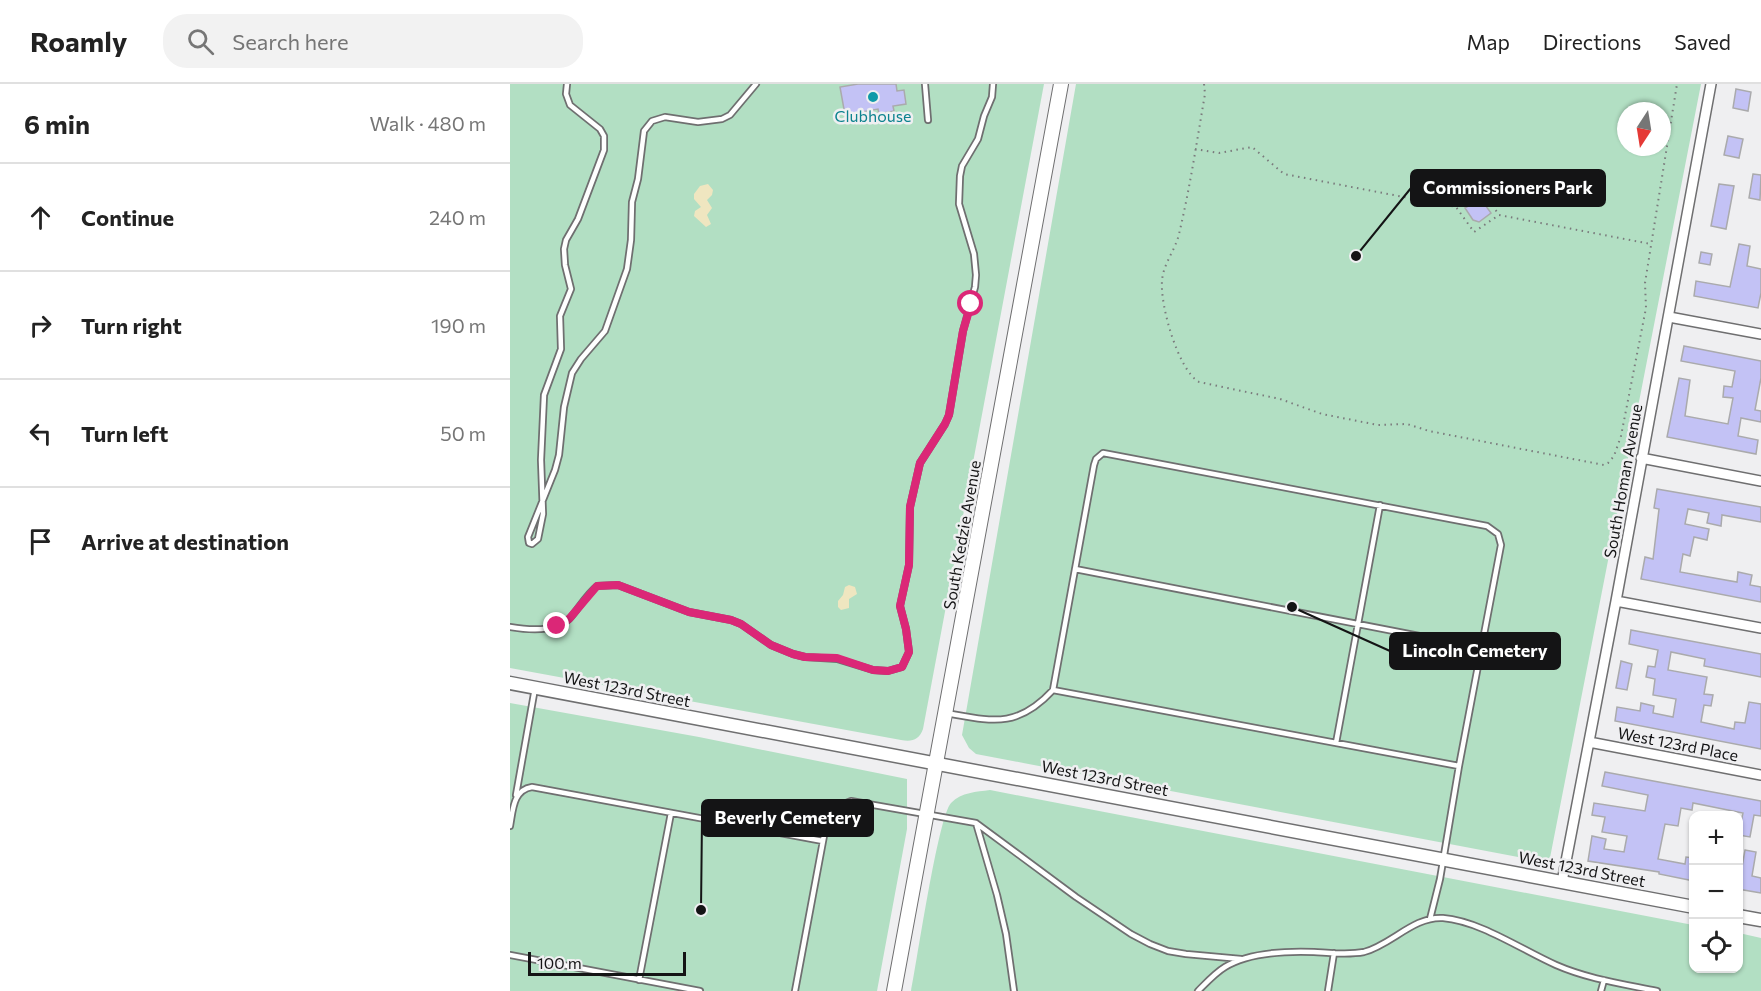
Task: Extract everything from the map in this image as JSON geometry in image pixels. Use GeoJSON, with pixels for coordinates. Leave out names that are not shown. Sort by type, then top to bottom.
{"type":"FeatureCollection","features":[{"type":"Feature","properties":{"kind":"main road","name":"South Kedzie Avenue"},"geometry":{"type":"LineString","coordinates":[[894,991],[1061,84]]}},
{"type":"Feature","properties":{"kind":"street","name":"South Homan Avenue"},"geometry":{"type":"LineString","coordinates":[[1562,882],[1590,742],[1711,84]]}},
{"type":"Feature","properties":{"kind":"street"},"geometry":{"type":"LineString","coordinates":[[1669,317],[1761,334]]}},
{"type":"Feature","properties":{"kind":"street"},"geometry":{"type":"LineString","coordinates":[[1641,458],[1761,481]]}},
{"type":"Feature","properties":{"kind":"street"},"geometry":{"type":"LineString","coordinates":[[1616,601],[1761,628]]}},
{"type":"Feature","properties":{"kind":"street","name":"West 123rd Street"},"geometry":{"type":"LineString","coordinates":[[510,683],[1689,907]]}},
{"type":"Feature","properties":{"kind":"street","name":"West 123rd Place"},"geometry":{"type":"LineString","coordinates":[[1590,742],[1761,775]]}},
{"type":"Feature","properties":{"kind":"street"},"geometry":{"type":"LineString","coordinates":[[1743,917],[1761,920]]}},
{"type":"Feature","properties":{"kind":"lane"},"geometry":{"type":"LineString","coordinates":[[567,84],[570,105],[600,129],[604,136],[604,150],[564,249],[571,289],[560,316],[561,349],[544,395],[541,460],[543,500],[543,514],[538,539],[531,544],[528,540],[529,533],[543,500],[559,455],[564,407],[572,373],[605,331],[627,269],[632,240],[632,202],[638,178],[644,131],[651,121],[665,117],[698,122],[722,119],[730,115],[756,84]]}},
{"type":"Feature","properties":{"kind":"lane"},"geometry":{"type":"LineString","coordinates":[[925,84],[928,120]]}},
{"type":"Feature","properties":{"kind":"lane"},"geometry":{"type":"LineString","coordinates":[[510,627],[538,629],[557,626],[569,619],[597,586],[618,585],[689,612],[731,620],[741,624],[771,645],[793,654],[805,657],[837,658],[873,670],[888,671],[902,667],[909,652],[900,606],[909,565],[910,507],[920,463],[949,415],[963,331],[975,286],[974,254],[959,204],[960,176],[965,159],[978,139],[992,97],[993,84]]}},
{"type":"Feature","properties":{"kind":"lane"},"geometry":{"type":"LineString","coordinates":[[946,713],[993,721],[1004,720],[1041,703],[1053,690],[1094,465],[1103,453],[1487,526],[1498,534],[1501,545],[1431,919]]}},
{"type":"Feature","properties":{"kind":"lane"},"geometry":{"type":"LineString","coordinates":[[1336,743],[1380,505]]}},
{"type":"Feature","properties":{"kind":"lane"},"geometry":{"type":"LineString","coordinates":[[1075,569],[1481,648]]}},
{"type":"Feature","properties":{"kind":"lane"},"geometry":{"type":"LineString","coordinates":[[510,826],[535,688]]}},
{"type":"Feature","properties":{"kind":"lane"},"geometry":{"type":"LineString","coordinates":[[1053,690],[1459,766]]}},
{"type":"Feature","properties":{"kind":"lane"},"geometry":{"type":"LineString","coordinates":[[514,802],[524,788],[532,787],[823,842]]}},
{"type":"Feature","properties":{"kind":"lane"},"geometry":{"type":"LineString","coordinates":[[795,991],[826,825],[832,813],[840,805],[850,801],[976,823],[1093,909],[1150,944],[1177,952],[1241,959],[1285,953],[1351,954],[1376,948],[1431,919],[1442,918],[1461,921],[1557,965],[1604,980],[1657,991]]}},
{"type":"Feature","properties":{"kind":"lane"},"geometry":{"type":"LineString","coordinates":[[639,980],[671,813]]}},
{"type":"Feature","properties":{"kind":"lane"},"geometry":{"type":"LineString","coordinates":[[976,823],[998,895],[1014,991]]}},
{"type":"Feature","properties":{"kind":"lane"},"geometry":{"type":"LineString","coordinates":[[1328,991],[1334,953]]}},
{"type":"Feature","properties":{"kind":"lane"},"geometry":{"type":"LineString","coordinates":[[510,956],[700,991]]}},
{"type":"Feature","properties":{"kind":"lane"},"geometry":{"type":"LineString","coordinates":[[1198,991],[1225,967],[1241,959]]}},
{"type":"Feature","properties":{"kind":"lane"},"geometry":{"type":"LineString","coordinates":[[1600,991],[1604,980]]}},
{"type":"Feature","properties":{"kind":"path"},"geometry":{"type":"LineString","coordinates":[[1204,84],[1205,94],[1179,232],[1162,274],[1161,284],[1168,324],[1190,376],[1199,382],[1280,399],[1322,414],[1378,425],[1407,424],[1421,429],[1604,465],[1608,464],[1618,448],[1633,380],[1646,308],[1645,283],[1677,84]]}},
{"type":"Feature","properties":{"kind":"path"},"geometry":{"type":"LineString","coordinates":[[1195,149],[1219,153],[1252,147],[1284,174],[1456,207],[1474,232],[1499,215]]}},
{"type":"Feature","properties":{"kind":"path"},"geometry":{"type":"LineString","coordinates":[[1456,207],[1482,190],[1499,215],[1651,244]]}},
{"type":"Feature","properties":{"kind":"green space"},"geometry":{"type":"Polygon","coordinates":[[[510,84],[1044,84],[923,729],[917,738],[909,741],[901,740],[510,668],[510,84]]]}},
{"type":"Feature","properties":{"kind":"green space"},"geometry":{"type":"Polygon","coordinates":[[[1076,84],[1701,84],[1549,863],[976,754],[969,748],[962,735],[1076,84]]]}},
{"type":"Feature","properties":{"kind":"green space"},"geometry":{"type":"Polygon","coordinates":[[[510,703],[699,737],[907,779],[907,829],[877,991],[510,991],[510,703]]]}},
{"type":"Feature","properties":{"kind":"green space"},"geometry":{"type":"Polygon","coordinates":[[[990,790],[1689,924],[1689,973],[1743,973],[1743,934],[1761,938],[1761,991],[911,991],[940,834],[951,803],[969,793],[990,790]]]}},
{"type":"Feature","properties":{"kind":"sand"},"geometry":{"type":"Polygon","coordinates":[[[708,184],[713,190],[707,200],[712,208],[707,215],[711,224],[706,227],[694,216],[695,211],[701,207],[694,199],[694,194],[700,186],[708,184]]]}},
{"type":"Feature","properties":{"kind":"sand"},"geometry":{"type":"Polygon","coordinates":[[[849,585],[855,587],[857,594],[849,599],[849,608],[841,610],[838,607],[838,601],[845,587],[849,585]]]}},
{"type":"Feature","properties":{"kind":"building","name":"Clubhouse"},"geometry":{"type":"Polygon","coordinates":[[[858,84],[896,84],[897,91],[904,90],[906,104],[893,106],[894,111],[879,114],[878,109],[845,115],[840,87],[858,84]]]}},
{"type":"Feature","properties":{"kind":"building"},"geometry":{"type":"Polygon","coordinates":[[[1736,89],[1751,92],[1748,111],[1733,108],[1736,89]]]}},
{"type":"Feature","properties":{"kind":"building"},"geometry":{"type":"Polygon","coordinates":[[[1728,136],[1743,139],[1739,158],[1724,155],[1728,136]]]}},
{"type":"Feature","properties":{"kind":"building"},"geometry":{"type":"Polygon","coordinates":[[[1753,174],[1761,175],[1760,200],[1749,198],[1753,174]]]}},
{"type":"Feature","properties":{"kind":"building"},"geometry":{"type":"Polygon","coordinates":[[[1719,184],[1734,186],[1726,229],[1711,226],[1719,184]]]}},
{"type":"Feature","properties":{"kind":"building"},"geometry":{"type":"Polygon","coordinates":[[[1476,201],[1483,202],[1491,213],[1479,222],[1473,220],[1465,208],[1476,201]]]}},
{"type":"Feature","properties":{"kind":"building"},"geometry":{"type":"Polygon","coordinates":[[[1739,244],[1750,246],[1747,266],[1761,269],[1761,293],[1758,308],[1694,296],[1696,281],[1730,287],[1739,244]]]}},
{"type":"Feature","properties":{"kind":"building"},"geometry":{"type":"Polygon","coordinates":[[[1701,252],[1712,254],[1710,265],[1699,263],[1701,252]]]}},
{"type":"Feature","properties":{"kind":"building"},"geometry":{"type":"Polygon","coordinates":[[[1684,346],[1761,361],[1761,378],[1755,410],[1761,411],[1761,422],[1741,418],[1738,436],[1758,440],[1756,454],[1667,437],[1679,378],[1690,380],[1685,416],[1728,424],[1733,398],[1723,397],[1724,386],[1732,387],[1735,371],[1681,361],[1684,346]]]}},
{"type":"Feature","properties":{"kind":"building"},"geometry":{"type":"Polygon","coordinates":[[[1657,489],[1761,507],[1761,522],[1722,515],[1721,526],[1707,523],[1709,513],[1688,509],[1685,524],[1709,529],[1707,540],[1694,537],[1690,556],[1683,554],[1680,572],[1737,582],[1738,572],[1752,575],[1750,585],[1761,587],[1761,602],[1641,579],[1645,557],[1653,559],[1659,509],[1654,508],[1657,489]]]}},
{"type":"Feature","properties":{"kind":"building"},"geometry":{"type":"Polygon","coordinates":[[[1631,630],[1761,654],[1761,677],[1704,666],[1705,659],[1671,652],[1668,670],[1707,677],[1704,694],[1713,695],[1711,706],[1704,705],[1701,722],[1734,729],[1735,722],[1745,723],[1749,702],[1761,704],[1761,749],[1615,721],[1617,707],[1640,711],[1641,703],[1654,706],[1653,713],[1673,717],[1676,699],[1653,695],[1655,679],[1646,677],[1648,666],[1655,667],[1658,650],[1629,644],[1631,630]]]}},
{"type":"Feature","properties":{"kind":"building"},"geometry":{"type":"Polygon","coordinates":[[[1621,661],[1632,664],[1627,690],[1616,688],[1621,661]]]}},
{"type":"Feature","properties":{"kind":"building"},"geometry":{"type":"Polygon","coordinates":[[[1605,772],[1761,801],[1761,816],[1754,815],[1750,837],[1743,836],[1743,811],[1693,803],[1692,810],[1681,808],[1678,826],[1665,824],[1658,859],[1685,864],[1686,857],[1689,857],[1689,880],[1659,874],[1659,872],[1588,861],[1592,836],[1606,839],[1604,849],[1624,852],[1627,836],[1602,832],[1605,817],[1592,815],[1594,803],[1645,811],[1648,795],[1602,786],[1605,772]]]}},
{"type":"Feature","properties":{"kind":"building"},"geometry":{"type":"Polygon","coordinates":[[[1745,850],[1756,852],[1752,876],[1761,878],[1761,893],[1743,890],[1745,850]]]}},
{"type":"Feature","properties":{"kind":"place","name":"Clubhouse"},"geometry":{"type":"Point","coordinates":[873,97]}},
{"type":"Feature","properties":{"kind":"place","name":"Commissioners Park"},"geometry":{"type":"Point","coordinates":[1356,256]}},
{"type":"Feature","properties":{"kind":"place","name":"Lincoln Cemetery"},"geometry":{"type":"Point","coordinates":[1292,607]}},
{"type":"Feature","properties":{"kind":"place","name":"Beverly Cemetery"},"geometry":{"type":"Point","coordinates":[701,910]}},
{"type":"Feature","properties":{"kind":"route"},"geometry":{"type":"LineString","coordinates":[[557,626],[569,619],[597,586],[618,585],[689,612],[731,620],[741,624],[762,641],[793,654],[805,657],[837,658],[873,670],[888,671],[902,667],[909,652],[900,599],[908,576],[910,507],[920,463],[949,415],[963,331],[971,304]]}}]}
